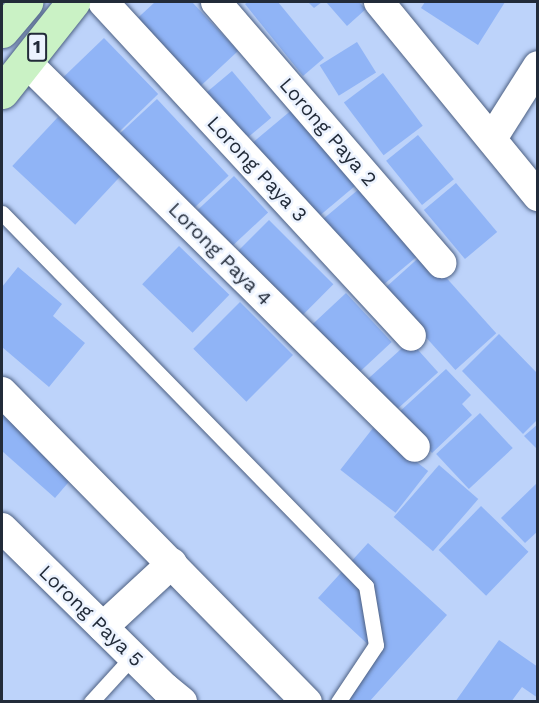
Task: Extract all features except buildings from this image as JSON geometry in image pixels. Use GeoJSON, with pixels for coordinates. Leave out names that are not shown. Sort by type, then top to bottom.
{"type":"FeatureCollection","features":[{"type":"Feature","properties":{"kind":"main road","name":"1"},"geometry":{"type":"LineString","coordinates":[[2,31],[26,2]]}},
{"type":"Feature","properties":{"kind":"main road","name":"1"},"geometry":{"type":"LineString","coordinates":[[2,92],[74,2]]}},
{"type":"Feature","properties":{"kind":"street","name":"Lorong Paya 3"},"geometry":{"type":"LineString","coordinates":[[103,2],[411,336]]}},
{"type":"Feature","properties":{"kind":"street","name":"Lorong Paya 2"},"geometry":{"type":"LineString","coordinates":[[216,2],[441,263]]}},
{"type":"Feature","properties":{"kind":"street"},"geometry":{"type":"LineString","coordinates":[[382,3],[537,195]]}},
{"type":"Feature","properties":{"kind":"street","name":"Lorong Paya 4"},"geometry":{"type":"LineString","coordinates":[[26,62],[415,447]]}},
{"type":"Feature","properties":{"kind":"street"},"geometry":{"type":"LineString","coordinates":[[492,137],[537,66]]}},
{"type":"Feature","properties":{"kind":"street"},"geometry":{"type":"LineString","coordinates":[[2,392],[307,702]]}},
{"type":"Feature","properties":{"kind":"street","name":"Lorong Paya 5"},"geometry":{"type":"LineString","coordinates":[[2,528],[182,702]]}},
{"type":"Feature","properties":{"kind":"street"},"geometry":{"type":"LineString","coordinates":[[103,627],[172,563]]}},
{"type":"Feature","properties":{"kind":"lane"},"geometry":{"type":"LineString","coordinates":[[2,213],[366,586],[376,645],[338,702]]}},
{"type":"Feature","properties":{"kind":"lane"},"geometry":{"type":"LineString","coordinates":[[91,702],[133,656]]}}]}
